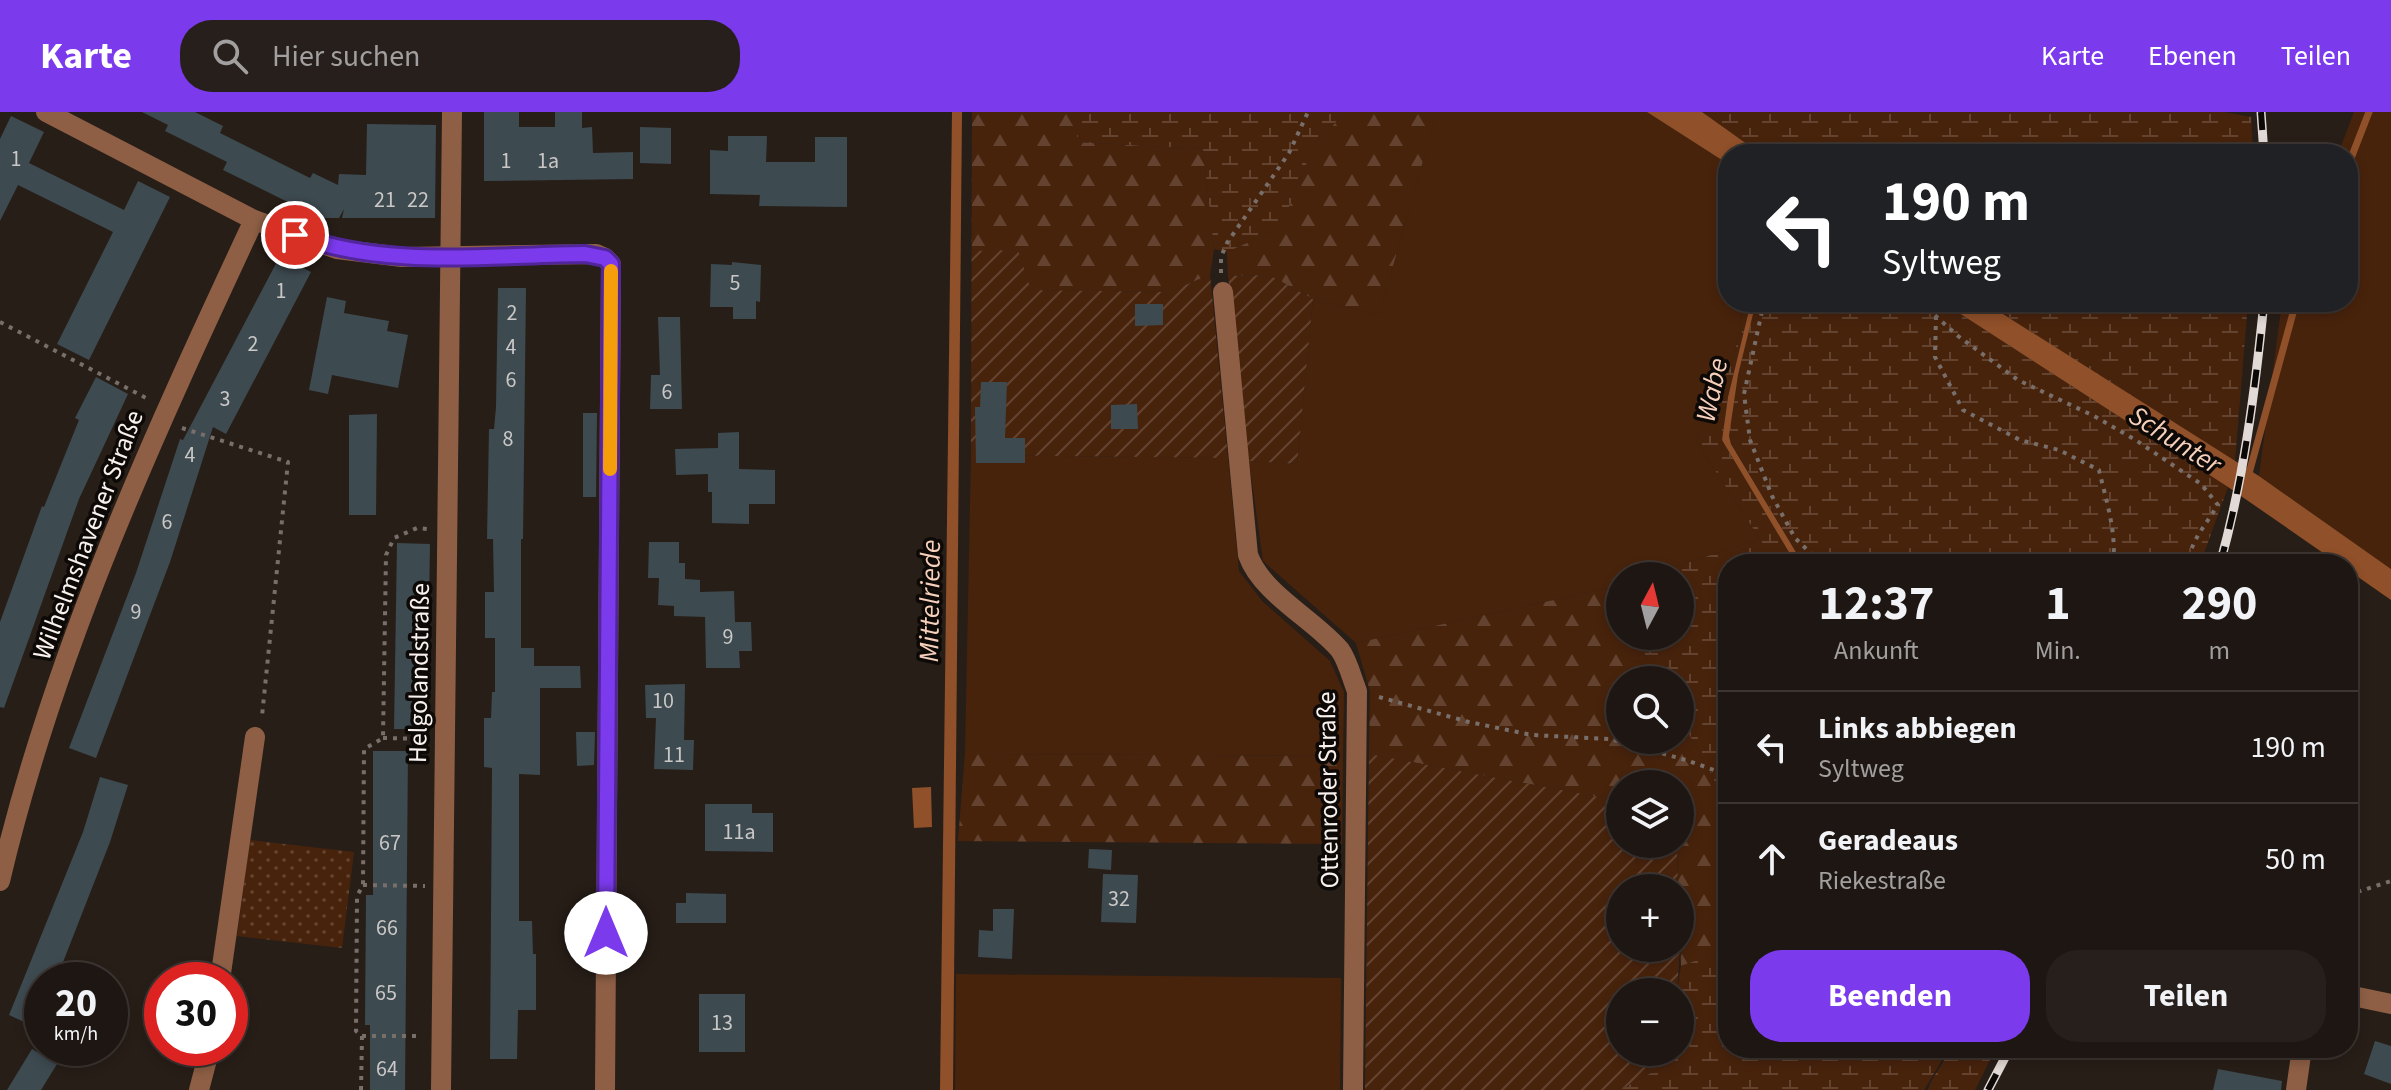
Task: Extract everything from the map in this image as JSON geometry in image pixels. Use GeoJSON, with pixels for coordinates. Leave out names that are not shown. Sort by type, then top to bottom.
{"type":"FeatureCollection","features":[{"type":"Feature","properties":{"kind":"street"},"geometry":{"type":"LineString","coordinates":[[46,112],[254,220],[337,249],[402,257],[596,254],[611,264],[605,1090]]}},
{"type":"Feature","properties":{"kind":"street","name":"Helgolandstraße"},"geometry":{"type":"LineString","coordinates":[[441,1090],[452,112]]}},
{"type":"Feature","properties":{"kind":"street","name":"Wilhelmshavener Straße"},"geometry":{"type":"LineString","coordinates":[[0,881],[62,669],[118,521],[166,408],[254,220]]}},
{"type":"Feature","properties":{"kind":"street","name":"Ottenroder Straße"},"geometry":{"type":"LineString","coordinates":[[1223,292],[1248,555],[1252,567],[1342,652],[1357,691],[1353,1090]]}},
{"type":"Feature","properties":{"kind":"street"},"geometry":{"type":"LineString","coordinates":[[223,962],[255,737]]}},
{"type":"Feature","properties":{"kind":"street"},"geometry":{"type":"LineString","coordinates":[[2358,997],[2391,1004]]}},
{"type":"Feature","properties":{"kind":"street"},"geometry":{"type":"LineString","coordinates":[[2296,1090],[2301,1058]]}},
{"type":"Feature","properties":{"kind":"street"},"geometry":{"type":"LineString","coordinates":[[199,1090],[205,1066]]}},
{"type":"Feature","properties":{"kind":"path"},"geometry":{"type":"LineString","coordinates":[[1223,292],[1221,257],[1227,243],[1289,153],[1308,112]]}},
{"type":"Feature","properties":{"kind":"path"},"geometry":{"type":"LineString","coordinates":[[1762,312],[1744,394],[1750,440],[1772,496],[1795,538],[1812,554]]}},
{"type":"Feature","properties":{"kind":"path"},"geometry":{"type":"LineString","coordinates":[[1931,312],[2018,380],[2094,416],[2201,484],[2218,505],[2189,554]]}},
{"type":"Feature","properties":{"kind":"path"},"geometry":{"type":"LineString","coordinates":[[1936,316],[1935,357],[1963,410],[2020,440],[2059,450],[2099,470],[2115,554]]}},
{"type":"Feature","properties":{"kind":"path"},"geometry":{"type":"LineString","coordinates":[[0,322],[37,338],[166,408],[174,425],[288,462],[261,729],[255,737]]}},
{"type":"Feature","properties":{"kind":"path"},"geometry":{"type":"LineString","coordinates":[[383,738],[386,555],[394,538],[417,528],[446,530]]}},
{"type":"Feature","properties":{"kind":"path"},"geometry":{"type":"LineString","coordinates":[[1357,691],[1469,722],[1532,735],[1610,739],[1718,771]]}},
{"type":"Feature","properties":{"kind":"path"},"geometry":{"type":"LineString","coordinates":[[442,1036],[362,1036],[356,1031],[357,896],[363,885],[364,749],[383,738],[444,740]]}},
{"type":"Feature","properties":{"kind":"path"},"geometry":{"type":"LineString","coordinates":[[2358,892],[2391,881]]}},
{"type":"Feature","properties":{"kind":"path"},"geometry":{"type":"LineString","coordinates":[[363,885],[443,887]]}},
{"type":"Feature","properties":{"kind":"path"},"geometry":{"type":"LineString","coordinates":[[361,1090],[362,1036]]}},
{"type":"Feature","properties":{"kind":"green space"},"geometry":{"type":"Polygon","coordinates":[[[972,112],[1077,112],[1078,142],[1203,149],[1214,249],[1210,275],[1168,292],[1030,290],[972,251],[972,112]]]}},
{"type":"Feature","properties":{"kind":"green space"},"geometry":{"type":"Polygon","coordinates":[[[972,112],[972,251],[1018,250],[1031,290],[1168,292],[1210,275],[1228,458],[971,455],[972,112]]]}},
{"type":"Feature","properties":{"kind":"green space"},"geometry":{"type":"Polygon","coordinates":[[[1077,112],[1345,112],[1313,147],[1281,227],[1227,252],[1214,249],[1203,149],[1077,142],[1077,112]]]}},
{"type":"Feature","properties":{"kind":"green space"},"geometry":{"type":"Polygon","coordinates":[[[1345,112],[1437,112],[1379,315],[1313,299],[1269,275],[1228,276],[1227,252],[1281,227],[1313,147],[1345,112]]]}},
{"type":"Feature","properties":{"kind":"green space"},"geometry":{"type":"Polygon","coordinates":[[[1437,112],[1647,112],[1718,158],[1718,312],[1742,312],[1735,353],[1696,441],[1760,539],[1690,562],[1606,562],[1606,589],[1356,643],[1263,561],[1249,461],[1297,464],[1313,299],[1379,315],[1437,112]]]}},
{"type":"Feature","properties":{"kind":"green space"},"geometry":{"type":"Polygon","coordinates":[[[1702,112],[2224,112],[2251,117],[2252,144],[1747,144],[1702,112]]]}},
{"type":"Feature","properties":{"kind":"green space"},"geometry":{"type":"Polygon","coordinates":[[[2354,112],[2391,112],[2391,569],[2259,476],[2281,312],[2358,312],[2358,144],[2342,144],[2354,112]]]}},
{"type":"Feature","properties":{"kind":"green space"},"geometry":{"type":"Polygon","coordinates":[[[1269,275],[1313,299],[1297,464],[1249,461],[1228,276],[1269,275]]]}},
{"type":"Feature","properties":{"kind":"green space"},"geometry":{"type":"Polygon","coordinates":[[[1742,312],[1749,312],[1728,397],[1722,440],[1790,554],[1718,554],[1718,787],[1694,743],[1694,666],[1651,666],[1643,650],[1694,650],[1694,562],[1690,562],[1760,539],[1696,441],[1735,353],[1742,312]]]}},
{"type":"Feature","properties":{"kind":"green space"},"geometry":{"type":"Polygon","coordinates":[[[1754,312],[1957,312],[2228,487],[2204,554],[1797,554],[1731,443],[1729,436],[1738,375],[1754,312]]]}},
{"type":"Feature","properties":{"kind":"green space"},"geometry":{"type":"Polygon","coordinates":[[[2000,312],[2247,312],[2235,461],[2000,312]]]}},
{"type":"Feature","properties":{"kind":"green space"},"geometry":{"type":"Polygon","coordinates":[[[971,455],[1228,458],[1239,571],[1262,601],[1330,661],[1344,692],[1343,756],[965,754],[971,455]]]}},
{"type":"Feature","properties":{"kind":"green space"},"geometry":{"type":"Polygon","coordinates":[[[1606,589],[1606,650],[1643,650],[1651,666],[1606,666],[1606,754],[1694,754],[1694,743],[1718,787],[1718,953],[1694,961],[1694,874],[1678,874],[1677,858],[1694,858],[1694,770],[1606,770],[1606,798],[1369,754],[1370,691],[1356,643],[1606,589]]]}},
{"type":"Feature","properties":{"kind":"green space"},"geometry":{"type":"Polygon","coordinates":[[[965,754],[1343,756],[1342,844],[958,841],[965,754]]]}},
{"type":"Feature","properties":{"kind":"green space"},"geometry":{"type":"Polygon","coordinates":[[[1369,754],[1606,798],[1606,858],[1677,858],[1678,874],[1606,874],[1606,962],[1679,962],[1678,978],[1606,978],[1606,1066],[1663,1066],[1620,1090],[1365,1090],[1369,754]]]}},
{"type":"Feature","properties":{"kind":"green space"},"geometry":{"type":"Polygon","coordinates":[[[250,840],[354,852],[342,948],[237,936],[250,840]]]}},
{"type":"Feature","properties":{"kind":"green space"},"geometry":{"type":"Polygon","coordinates":[[[1718,953],[1718,1058],[1942,1060],[1924,1090],[1620,1090],[1663,1066],[1694,1066],[1694,978],[1679,978],[1681,966],[1718,953]]]}},
{"type":"Feature","properties":{"kind":"green space"},"geometry":{"type":"Polygon","coordinates":[[[956,974],[1341,978],[1340,1090],[955,1090],[956,974]]]}},
{"type":"Feature","properties":{"kind":"green space"},"geometry":{"type":"Polygon","coordinates":[[[1991,1058],[1975,1090],[1928,1090],[1944,1060],[1991,1058]]]}},
{"type":"Feature","properties":{"kind":"water"},"geometry":{"type":"Polygon","coordinates":[[[952,112],[962,112],[953,1090],[940,1090],[952,112]]]}},
{"type":"Feature","properties":{"kind":"water"},"geometry":{"type":"Polygon","coordinates":[[[1647,112],[1702,112],[1747,144],[1718,144],[1718,158],[1647,112]]]}},
{"type":"Feature","properties":{"kind":"water"},"geometry":{"type":"Polygon","coordinates":[[[1749,312],[1754,312],[1738,375],[1729,436],[1797,554],[1790,554],[1722,440],[1728,397],[1749,312]]]}},
{"type":"Feature","properties":{"kind":"water","name":"Schunter"},"geometry":{"type":"Polygon","coordinates":[[[1957,312],[2000,312],[2259,476],[2391,569],[2391,600],[2358,577],[2358,554],[2325,554],[2228,487],[1957,312]]]}},
{"type":"Feature","properties":{"kind":"water"},"geometry":{"type":"Polygon","coordinates":[[[931,787],[932,827],[914,828],[912,788],[931,787]]]}},
{"type":"Feature","properties":{"kind":"building"},"geometry":{"type":"Polygon","coordinates":[[[142,112],[195,112],[223,126],[220,133],[310,178],[313,173],[338,185],[339,174],[366,175],[367,124],[436,125],[435,218],[342,218],[344,209],[339,218],[320,218],[223,170],[227,162],[165,131],[168,125],[142,112]]]}},
{"type":"Feature","properties":{"kind":"building"},"geometry":{"type":"Polygon","coordinates":[[[484,112],[519,112],[519,127],[555,127],[555,112],[582,112],[582,128],[592,127],[593,153],[633,152],[633,179],[484,181],[484,112]]]}},
{"type":"Feature","properties":{"kind":"building"},"geometry":{"type":"Polygon","coordinates":[[[11,116],[44,132],[29,163],[124,210],[138,181],[170,197],[89,360],[57,344],[113,232],[18,185],[0,221],[0,139],[11,116]]]}},
{"type":"Feature","properties":{"kind":"building"},"geometry":{"type":"Polygon","coordinates":[[[640,127],[671,128],[671,164],[640,163],[640,127]]]}},
{"type":"Feature","properties":{"kind":"building"},"geometry":{"type":"Polygon","coordinates":[[[728,136],[767,136],[766,162],[815,162],[815,137],[847,137],[847,207],[759,206],[760,195],[710,194],[710,150],[728,151],[728,136]]]}},
{"type":"Feature","properties":{"kind":"building"},"geometry":{"type":"Polygon","coordinates":[[[280,256],[311,272],[226,434],[213,427],[170,562],[96,758],[69,748],[136,573],[180,439],[183,440],[280,256]]]}},
{"type":"Feature","properties":{"kind":"building"},"geometry":{"type":"Polygon","coordinates":[[[732,262],[761,265],[760,302],[756,301],[756,319],[733,319],[733,307],[710,307],[711,264],[732,265],[732,262]]]}},
{"type":"Feature","properties":{"kind":"building"},"geometry":{"type":"Polygon","coordinates":[[[498,288],[526,288],[521,648],[534,648],[534,666],[580,666],[581,688],[540,688],[540,775],[519,774],[519,921],[532,921],[533,954],[536,954],[536,1010],[518,1010],[517,1059],[490,1059],[492,768],[484,767],[484,718],[491,718],[492,692],[495,692],[495,638],[485,638],[485,592],[494,592],[493,539],[487,539],[489,429],[494,429],[496,407],[498,288]]]}},
{"type":"Feature","properties":{"kind":"building"},"geometry":{"type":"Polygon","coordinates":[[[327,297],[346,301],[344,313],[389,321],[387,331],[408,335],[398,388],[332,375],[328,394],[309,390],[327,297]]]}},
{"type":"Feature","properties":{"kind":"building"},"geometry":{"type":"Polygon","coordinates":[[[1135,304],[1163,304],[1163,325],[1135,326],[1135,304]]]}},
{"type":"Feature","properties":{"kind":"building"},"geometry":{"type":"Polygon","coordinates":[[[658,317],[680,317],[682,409],[650,409],[651,375],[660,375],[658,317]]]}},
{"type":"Feature","properties":{"kind":"building"},"geometry":{"type":"Polygon","coordinates":[[[96,377],[128,394],[79,499],[4,708],[0,707],[0,622],[42,506],[79,420],[75,418],[96,377]]]}},
{"type":"Feature","properties":{"kind":"building"},"geometry":{"type":"Polygon","coordinates":[[[981,382],[1007,382],[1005,438],[1025,438],[1025,463],[976,463],[975,407],[980,407],[981,382]]]}},
{"type":"Feature","properties":{"kind":"building"},"geometry":{"type":"Polygon","coordinates":[[[1137,404],[1138,429],[1111,429],[1111,405],[1137,404]]]}},
{"type":"Feature","properties":{"kind":"building"},"geometry":{"type":"Polygon","coordinates":[[[583,413],[597,413],[596,497],[583,497],[583,413]]]}},
{"type":"Feature","properties":{"kind":"building"},"geometry":{"type":"Polygon","coordinates":[[[377,414],[376,515],[349,515],[349,415],[377,414]]]}},
{"type":"Feature","properties":{"kind":"building"},"geometry":{"type":"Polygon","coordinates":[[[739,432],[739,469],[775,470],[775,504],[749,504],[749,524],[712,523],[712,492],[708,492],[708,474],[676,475],[675,449],[718,448],[718,433],[739,432]]]}},
{"type":"Feature","properties":{"kind":"building"},"geometry":{"type":"Polygon","coordinates":[[[649,542],[679,542],[679,563],[685,563],[685,579],[700,580],[700,592],[734,591],[735,622],[751,622],[752,651],[739,651],[740,668],[706,668],[705,617],[674,616],[674,606],[658,605],[659,578],[648,578],[649,542]]]}},
{"type":"Feature","properties":{"kind":"building"},"geometry":{"type":"Polygon","coordinates":[[[397,543],[430,544],[427,729],[394,729],[397,543]]]}},
{"type":"Feature","properties":{"kind":"building"},"geometry":{"type":"Polygon","coordinates":[[[685,684],[684,740],[694,740],[693,770],[654,769],[656,718],[646,718],[645,685],[685,684]]]}},
{"type":"Feature","properties":{"kind":"building"},"geometry":{"type":"Polygon","coordinates":[[[576,732],[595,732],[594,765],[577,766],[576,732]]]}},
{"type":"Feature","properties":{"kind":"building"},"geometry":{"type":"Polygon","coordinates":[[[373,751],[408,751],[405,1090],[370,1090],[370,1025],[365,1025],[366,895],[373,895],[373,751]]]}},
{"type":"Feature","properties":{"kind":"building"},"geometry":{"type":"Polygon","coordinates":[[[100,777],[128,785],[110,842],[63,962],[30,962],[83,832],[100,777]]]}},
{"type":"Feature","properties":{"kind":"building"},"geometry":{"type":"Polygon","coordinates":[[[705,804],[752,804],[752,813],[773,813],[773,852],[705,851],[705,804]]]}},
{"type":"Feature","properties":{"kind":"building"},"geometry":{"type":"Polygon","coordinates":[[[1089,849],[1112,850],[1111,870],[1088,868],[1089,849]]]}},
{"type":"Feature","properties":{"kind":"building"},"geometry":{"type":"Polygon","coordinates":[[[1103,874],[1138,875],[1136,923],[1101,922],[1103,874]]]}},
{"type":"Feature","properties":{"kind":"building"},"geometry":{"type":"Polygon","coordinates":[[[686,893],[726,894],[726,923],[676,923],[676,903],[686,903],[686,893]]]}},
{"type":"Feature","properties":{"kind":"building"},"geometry":{"type":"Polygon","coordinates":[[[993,909],[1014,909],[1012,959],[978,957],[979,930],[993,931],[993,909]]]}},
{"type":"Feature","properties":{"kind":"building"},"geometry":{"type":"Polygon","coordinates":[[[24,978],[24,1022],[9,1015],[24,978]]]}},
{"type":"Feature","properties":{"kind":"building"},"geometry":{"type":"Polygon","coordinates":[[[699,994],[745,994],[745,1052],[699,1052],[699,994]]]}},
{"type":"Feature","properties":{"kind":"building"},"geometry":{"type":"Polygon","coordinates":[[[2375,1041],[2391,1046],[2391,1084],[2364,1074],[2375,1041]]]}},
{"type":"Feature","properties":{"kind":"building"},"geometry":{"type":"Polygon","coordinates":[[[24,1062],[24,1066],[56,1066],[41,1090],[7,1090],[24,1062]]]}},
{"type":"Feature","properties":{"kind":"building"},"geometry":{"type":"Polygon","coordinates":[[[2218,1069],[2282,1081],[2281,1090],[2213,1090],[2218,1069]]]}},
{"type":"Feature","properties":{"kind":"waterway"},"geometry":{"type":"LineString","coordinates":[[2357,144],[2369,112]]}},
{"type":"Feature","properties":{"kind":"waterway"},"geometry":{"type":"LineString","coordinates":[[2248,477],[2293,312]]}},
{"type":"Feature","properties":{"kind":"railway"},"geometry":{"type":"LineString","coordinates":[[2261,112],[2263,144]]}},
{"type":"Feature","properties":{"kind":"railway"},"geometry":{"type":"LineString","coordinates":[[2222,554],[2248,434],[2263,312]]}},
{"type":"Feature","properties":{"kind":"railway"},"geometry":{"type":"LineString","coordinates":[[1988,1090],[2005,1058]]}},
{"type":"Feature","properties":{"kind":"slow traffic"},"geometry":{"type":"LineString","coordinates":[[610,469],[611,271]]}},
{"type":"Feature","properties":{"kind":"route"},"geometry":{"type":"LineString","coordinates":[[295,235],[337,249],[402,257],[596,254],[611,264],[606,933]]}},
{"type":"Feature","properties":{"kind":"water label","name":"Wabe"},"geometry":{"type":"Point","coordinates":[1712,390]}},
{"type":"Feature","properties":{"kind":"water label","name":"Mittelriede"},"geometry":{"type":"Point","coordinates":[930,601]}}]}
